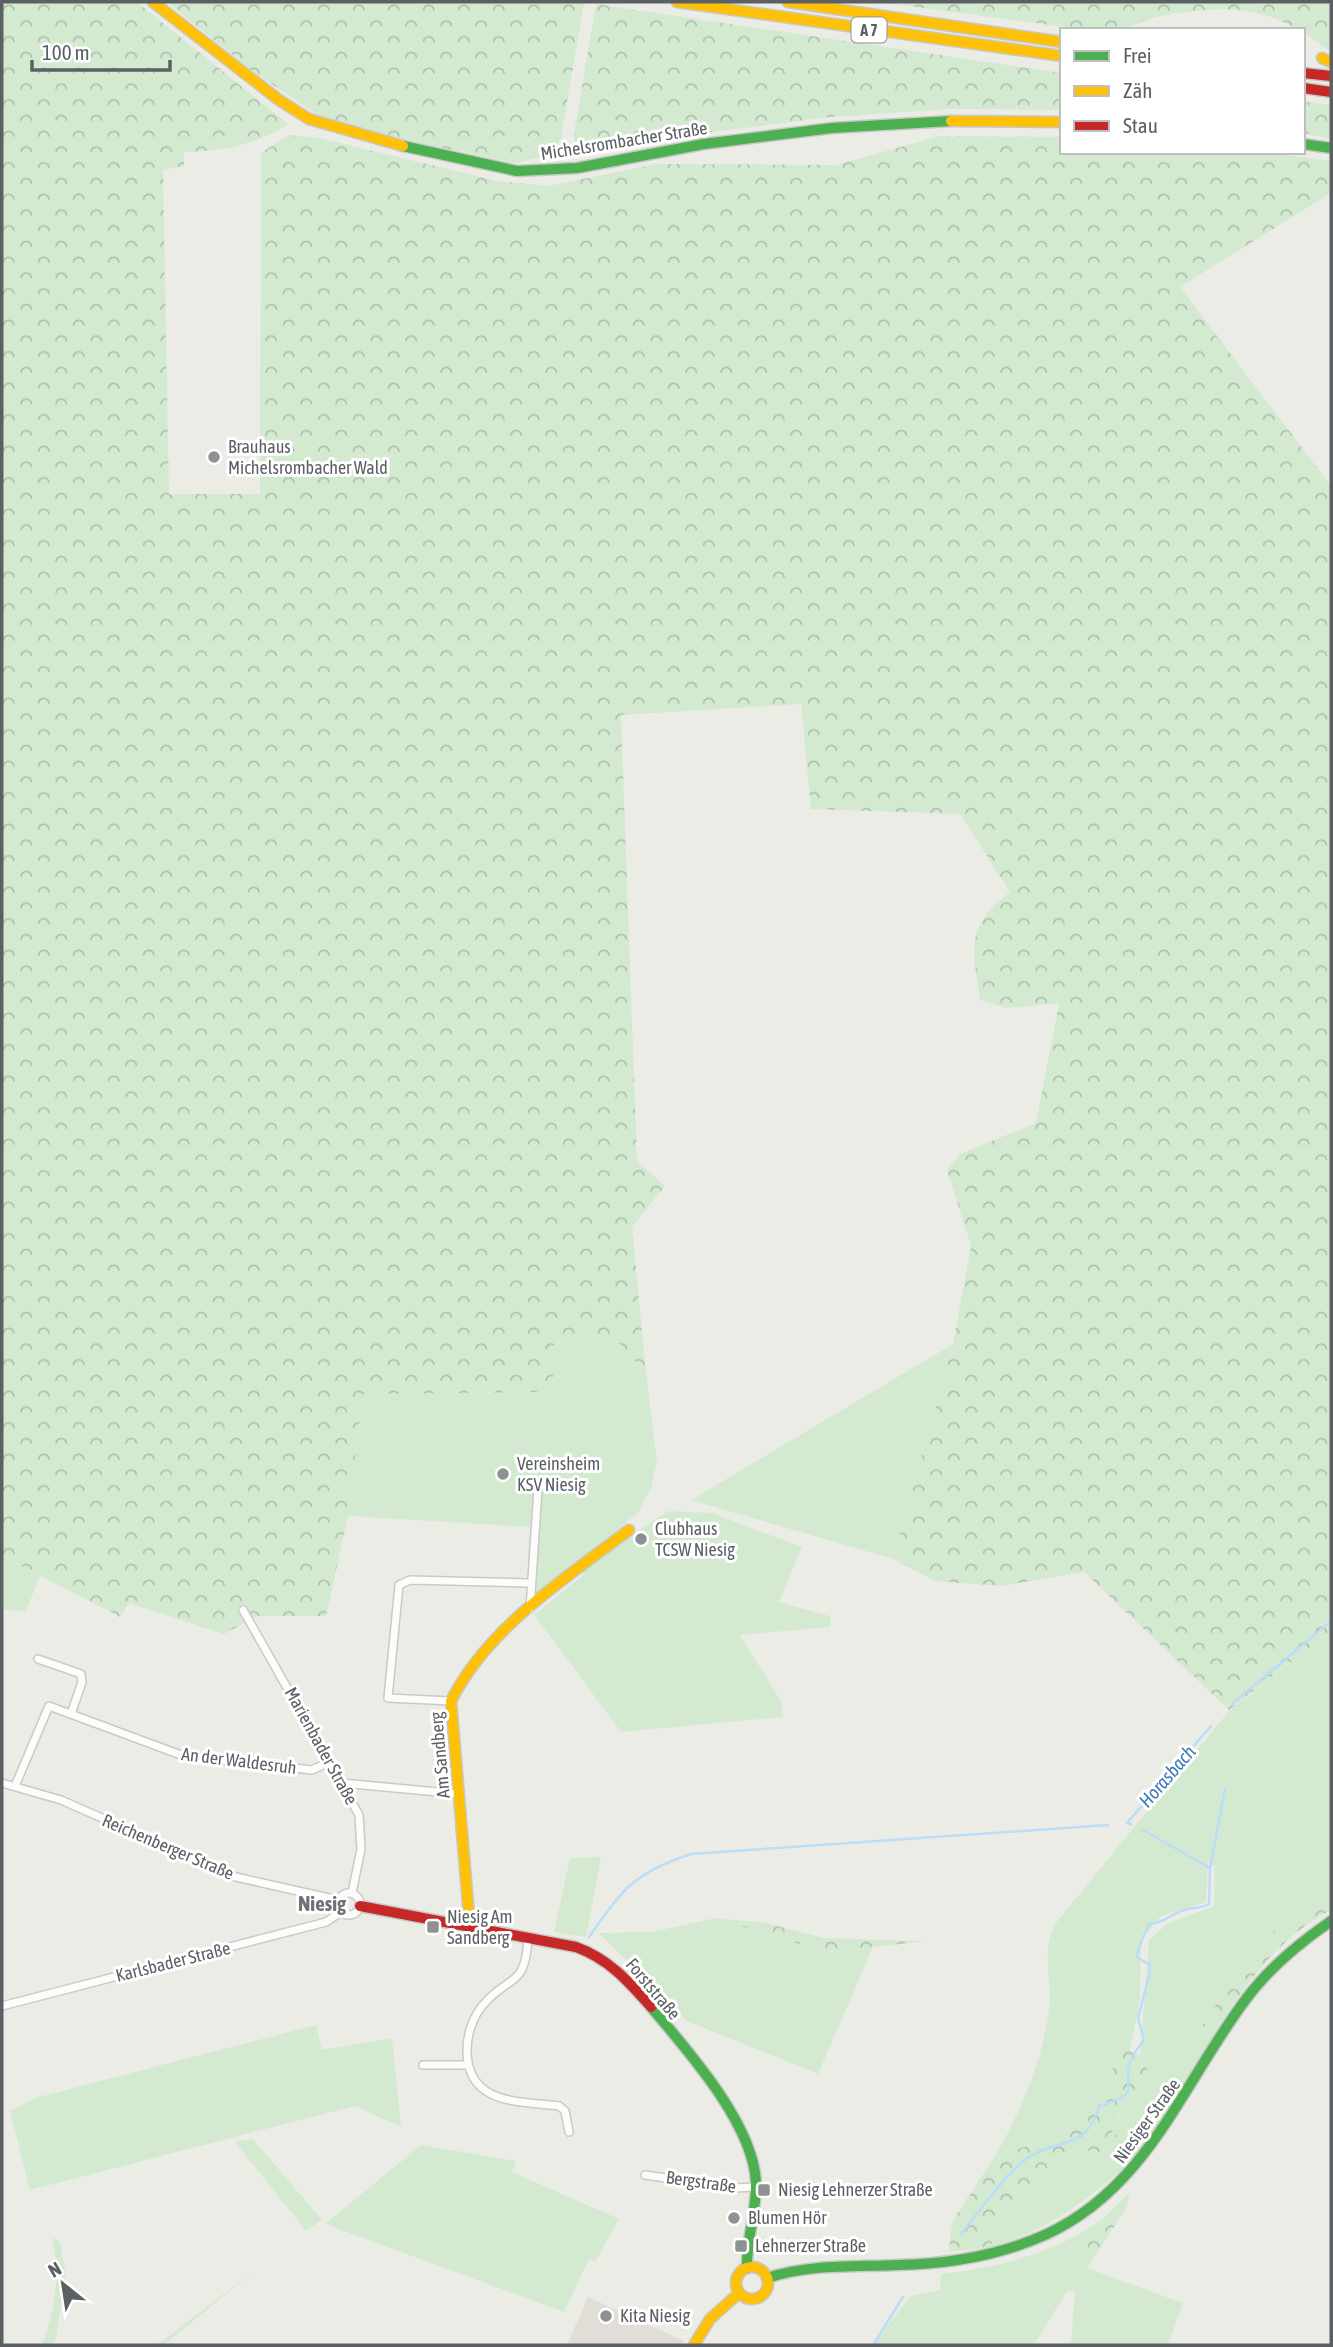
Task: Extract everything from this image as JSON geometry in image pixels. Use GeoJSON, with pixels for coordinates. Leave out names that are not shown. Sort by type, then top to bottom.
{"type":"FeatureCollection","features":[{"type":"Feature","properties":{"kind":"main road","name":"Michelsrombacher Straße"},"geometry":{"type":"LineString","coordinates":[[153,2],[279,100],[309,119],[370,139],[517,171],[577,168],[704,144],[832,128],[962,120],[1060,122]]}},
{"type":"Feature","properties":{"kind":"main road","name":"A 7"},"geometry":{"type":"LineString","coordinates":[[677,2],[1060,56]]}},
{"type":"Feature","properties":{"kind":"main road","name":"A 7"},"geometry":{"type":"LineString","coordinates":[[788,2],[1060,42]]}},
{"type":"Feature","properties":{"kind":"main road"},"geometry":{"type":"LineString","coordinates":[[1305,73],[1331,76]]}},
{"type":"Feature","properties":{"kind":"main road"},"geometry":{"type":"LineString","coordinates":[[1305,88],[1331,92]]}},
{"type":"Feature","properties":{"kind":"main road"},"geometry":{"type":"LineString","coordinates":[[1305,144],[1331,148]]}},
{"type":"Feature","properties":{"kind":"main road","name":"Am Sandberg"},"geometry":{"type":"LineString","coordinates":[[470,1928],[451,1701],[455,1688],[471,1665],[530,1610],[629,1530]]}},
{"type":"Feature","properties":{"kind":"main road","name":"Forststraße"},"geometry":{"type":"LineString","coordinates":[[360,1906],[586,1950],[605,1959],[628,1980],[731,2113],[752,2160],[756,2187],[747,2268]]}},
{"type":"Feature","properties":{"kind":"main road","name":"Niesiger Straße"},"geometry":{"type":"LineString","coordinates":[[767,2278],[805,2268],[904,2266],[977,2257],[1037,2239],[1077,2217],[1114,2189],[1149,2151],[1189,2092],[1226,2027],[1263,1978],[1291,1950],[1331,1921]]}},
{"type":"Feature","properties":{"kind":"main road"},"geometry":{"type":"LineString","coordinates":[[747,2268],[757,2268],[767,2278],[767,2288],[761,2296],[752,2300],[739,2293],[736,2278],[747,2268]]}},
{"type":"Feature","properties":{"kind":"main road"},"geometry":{"type":"LineString","coordinates":[[694,2345],[715,2313],[739,2293]]}},
{"type":"Feature","properties":{"kind":"street"},"geometry":{"type":"LineString","coordinates":[[530,1610],[538,1488]]}},
{"type":"Feature","properties":{"kind":"street"},"geometry":{"type":"LineString","coordinates":[[451,1701],[388,1698],[399,1585],[410,1580],[531,1583]]}},
{"type":"Feature","properties":{"kind":"street","name":"Marienbader Straße"},"geometry":{"type":"LineString","coordinates":[[243,1610],[342,1783],[362,1826],[352,1893]]}},
{"type":"Feature","properties":{"kind":"street"},"geometry":{"type":"LineString","coordinates":[[38,1659],[80,1674],[82,1682],[71,1714]]}},
{"type":"Feature","properties":{"kind":"street","name":"An der Waldesruh"},"geometry":{"type":"LineString","coordinates":[[15,1786],[49,1706],[181,1755],[201,1759],[312,1770],[329,1762]]}},
{"type":"Feature","properties":{"kind":"street","name":"Reichenberger Straße"},"geometry":{"type":"LineString","coordinates":[[2,1783],[61,1800],[236,1877],[338,1900]]}},
{"type":"Feature","properties":{"kind":"street"},"geometry":{"type":"LineString","coordinates":[[342,1783],[459,1794]]}},
{"type":"Feature","properties":{"kind":"street"},"geometry":{"type":"LineString","coordinates":[[352,1893],[359,1898],[360,1906],[351,1915],[341,1912],[338,1900],[344,1894],[352,1893]]}},
{"type":"Feature","properties":{"kind":"street","name":"Karlsbader Straße"},"geometry":{"type":"LineString","coordinates":[[2,2006],[326,1923],[341,1912]]}},
{"type":"Feature","properties":{"kind":"street"},"geometry":{"type":"LineString","coordinates":[[528,1939],[523,1970],[514,1981],[483,2005],[474,2017],[467,2043],[468,2065],[475,2082],[492,2096],[559,2106],[565,2111],[569,2132]]}},
{"type":"Feature","properties":{"kind":"street"},"geometry":{"type":"LineString","coordinates":[[423,2065],[468,2065]]}},
{"type":"Feature","properties":{"kind":"street","name":"Bergstraße"},"geometry":{"type":"LineString","coordinates":[[645,2175],[734,2188],[756,2187]]}},
{"type":"Feature","properties":{"kind":"shaded area","name":"Kita Niesig"},"geometry":{"type":"Polygon","coordinates":[[[588,2297],[684,2341],[681,2345],[567,2345],[588,2297]]]}},
{"type":"Feature","properties":{"kind":"green space"},"geometry":{"type":"Polygon","coordinates":[[[2,2],[137,2],[288,124],[239,146],[184,152],[184,166],[163,170],[169,494],[260,494],[261,153],[288,135],[319,138],[498,181],[548,186],[656,164],[836,165],[940,136],[1060,137],[1060,154],[1281,154],[1331,161],[1331,193],[1180,287],[1331,486],[1331,1631],[1229,1710],[1084,1572],[1001,1586],[935,1581],[893,1559],[953,1344],[971,1246],[947,1170],[960,1154],[1036,1123],[1059,1003],[1007,1008],[980,1000],[974,952],[978,928],[995,905],[1010,892],[960,814],[811,809],[801,704],[621,715],[637,1161],[665,1186],[632,1227],[646,1373],[620,1344],[554,1341],[553,1392],[363,1394],[348,1516],[326,1616],[258,1616],[224,1634],[129,1603],[120,1617],[2,1556],[2,2]]]}},
{"type":"Feature","properties":{"kind":"green space"},"geometry":{"type":"Polygon","coordinates":[[[167,2],[584,2],[561,138],[553,154],[516,163],[409,141],[316,114],[251,70],[167,2]]]}},
{"type":"Feature","properties":{"kind":"green space"},"geometry":{"type":"Polygon","coordinates":[[[878,2],[1331,2],[1331,53],[1305,34],[1305,28],[1295,28],[1252,12],[1187,12],[1157,17],[1124,28],[1073,28],[878,2]]]}},
{"type":"Feature","properties":{"kind":"green space"},"geometry":{"type":"Polygon","coordinates":[[[596,4],[1060,73],[1060,110],[953,109],[830,117],[690,135],[601,152],[575,148],[574,133],[596,4]]]}},
{"type":"Feature","properties":{"kind":"green space"},"geometry":{"type":"Polygon","coordinates":[[[1305,101],[1331,105],[1331,139],[1305,133],[1305,101]]]}},
{"type":"Feature","properties":{"kind":"green space","name":"Vereinsheim KSV Niesig"},"geometry":{"type":"Polygon","coordinates":[[[553,1341],[620,1344],[646,1373],[657,1462],[651,1487],[639,1511],[543,1597],[526,1602],[530,1527],[348,1516],[363,1394],[552,1392],[553,1341]]]}},
{"type":"Feature","properties":{"kind":"green space"},"geometry":{"type":"Polygon","coordinates":[[[953,1344],[893,1559],[691,1500],[953,1344]]]}},
{"type":"Feature","properties":{"kind":"green space"},"geometry":{"type":"Polygon","coordinates":[[[668,1511],[712,1513],[802,1547],[779,1602],[830,1616],[831,1627],[740,1635],[781,1701],[783,1717],[621,1732],[534,1615],[582,1576],[588,1564],[668,1511]]]}},
{"type":"Feature","properties":{"kind":"green space"},"geometry":{"type":"Polygon","coordinates":[[[2,1556],[40,1576],[26,1611],[2,1610],[2,1556]]]}},
{"type":"Feature","properties":{"kind":"green space"},"geometry":{"type":"Polygon","coordinates":[[[1331,1631],[1331,1886],[1263,1939],[1191,2048],[1202,2053],[1171,2109],[1142,2146],[1111,2133],[1147,2060],[1140,2056],[1149,1940],[1168,1923],[1214,1906],[1215,1866],[1208,1862],[1206,1902],[1161,1916],[1141,1941],[1140,2000],[1130,2051],[1125,2049],[1099,2090],[1074,2119],[1041,2140],[995,2156],[1021,2104],[1042,2047],[1050,1998],[1049,1945],[1055,1924],[1229,1711],[1331,1631]]]}},
{"type":"Feature","properties":{"kind":"green space"},"geometry":{"type":"Polygon","coordinates":[[[601,1857],[586,1937],[554,1932],[570,1858],[601,1857]]]}},
{"type":"Feature","properties":{"kind":"green space"},"geometry":{"type":"Polygon","coordinates":[[[1331,1886],[1331,1910],[1291,1937],[1273,1954],[1242,1992],[1203,2053],[1191,2049],[1205,2020],[1263,1939],[1331,1886]]]}},
{"type":"Feature","properties":{"kind":"green space"},"geometry":{"type":"Polygon","coordinates":[[[715,1918],[826,1952],[873,1947],[818,2074],[687,2021],[599,1933],[652,1932],[715,1918]]]}},
{"type":"Feature","properties":{"kind":"green space"},"geometry":{"type":"Polygon","coordinates":[[[715,1918],[766,1923],[824,1938],[928,1941],[826,1952],[715,1918]]]}},
{"type":"Feature","properties":{"kind":"green space"},"geometry":{"type":"Polygon","coordinates":[[[316,2025],[322,2050],[392,2038],[401,2127],[355,2106],[30,2190],[10,2111],[35,2098],[316,2025]]]}},
{"type":"Feature","properties":{"kind":"green space"},"geometry":{"type":"Polygon","coordinates":[[[1125,2048],[1147,2060],[1147,2093],[1119,2114],[1112,2133],[1142,2146],[1125,2167],[1091,2149],[1047,2177],[1007,2210],[990,2247],[949,2252],[952,2222],[995,2156],[1042,2140],[1074,2119],[1100,2090],[1125,2048]]]}},
{"type":"Feature","properties":{"kind":"green space"},"geometry":{"type":"Polygon","coordinates":[[[253,2139],[322,2220],[306,2231],[235,2142],[253,2139]]]}},
{"type":"Feature","properties":{"kind":"green space"},"geometry":{"type":"Polygon","coordinates":[[[421,2145],[516,2161],[512,2172],[619,2219],[595,2262],[589,2259],[564,2312],[325,2224],[421,2145]]]}},
{"type":"Feature","properties":{"kind":"green space"},"geometry":{"type":"Polygon","coordinates":[[[1091,2149],[1125,2167],[1062,2215],[1029,2233],[990,2247],[1007,2210],[1047,2177],[1091,2149]]]}},
{"type":"Feature","properties":{"kind":"green space"},"geometry":{"type":"Polygon","coordinates":[[[1130,2192],[1126,2209],[1086,2269],[1084,2250],[1105,2217],[1130,2192]]]}},
{"type":"Feature","properties":{"kind":"green space"},"geometry":{"type":"Polygon","coordinates":[[[1105,2217],[1084,2250],[1086,2268],[1183,2303],[1168,2345],[1071,2345],[1075,2291],[1067,2291],[1034,2345],[872,2345],[911,2296],[940,2290],[941,2274],[985,2267],[1027,2256],[1067,2240],[1105,2217]]]}},
{"type":"Feature","properties":{"kind":"green space"},"geometry":{"type":"Polygon","coordinates":[[[52,2237],[60,2243],[66,2276],[56,2337],[53,2345],[42,2345],[55,2292],[56,2265],[52,2237]]]}},
{"type":"Feature","properties":{"kind":"green space"},"geometry":{"type":"Polygon","coordinates":[[[259,2267],[164,2345],[157,2345],[259,2267]]]}},
{"type":"Feature","properties":{"kind":"waterway","name":"Horasbach"},"geometry":{"type":"LineString","coordinates":[[1232,1704],[1331,1621]]}},
{"type":"Feature","properties":{"kind":"waterway","name":"Horasbach"},"geometry":{"type":"LineString","coordinates":[[1131,1824],[1127,1823],[1211,1726]]}},
{"type":"Feature","properties":{"kind":"waterway"},"geometry":{"type":"LineString","coordinates":[[1210,1868],[1225,1789]]}},
{"type":"Feature","properties":{"kind":"waterway"},"geometry":{"type":"LineString","coordinates":[[589,1937],[611,1906],[642,1876],[691,1854],[1108,1825]]}},
{"type":"Feature","properties":{"kind":"waterway","name":"Horasbach"},"geometry":{"type":"LineString","coordinates":[[960,2235],[1021,2163],[1045,2149],[1077,2138],[1094,2120],[1100,2105],[1127,2093],[1128,2069],[1144,2040],[1138,2018],[1150,1965],[1137,1957],[1149,1924],[1209,1904],[1210,1868],[1143,1830]]}},
{"type":"Feature","properties":{"kind":"waterway","name":"Horasbach"},"geometry":{"type":"LineString","coordinates":[[873,2345],[903,2297]]}},
{"type":"Feature","properties":{"kind":"traffic: fast"},"geometry":{"type":"LineString","coordinates":[[403,146],[517,171],[577,168],[704,144],[832,128],[951,121]]}},
{"type":"Feature","properties":{"kind":"traffic: fast"},"geometry":{"type":"LineString","coordinates":[[1305,144],[1331,148]]}},
{"type":"Feature","properties":{"kind":"traffic: fast"},"geometry":{"type":"LineString","coordinates":[[767,2278],[815,2268],[917,2264],[974,2257],[1011,2248],[1047,2234],[1082,2214],[1112,2189],[1138,2161],[1224,2031],[1264,1977],[1307,1938],[1331,1921]]}},
{"type":"Feature","properties":{"kind":"traffic: fast"},"geometry":{"type":"LineString","coordinates":[[651,2007],[716,2088],[731,2112],[752,2159],[756,2193],[747,2268]]}},
{"type":"Feature","properties":{"kind":"traffic: slow"},"geometry":{"type":"LineString","coordinates":[[153,2],[279,100],[309,119],[403,146]]}},
{"type":"Feature","properties":{"kind":"traffic: slow"},"geometry":{"type":"LineString","coordinates":[[677,2],[1060,56]]}},
{"type":"Feature","properties":{"kind":"traffic: slow"},"geometry":{"type":"LineString","coordinates":[[788,2],[1060,42]]}},
{"type":"Feature","properties":{"kind":"traffic: slow"},"geometry":{"type":"LineString","coordinates":[[1322,58],[1331,62]]}},
{"type":"Feature","properties":{"kind":"traffic: slow"},"geometry":{"type":"LineString","coordinates":[[951,121],[1060,122]]}},
{"type":"Feature","properties":{"kind":"traffic: slow"},"geometry":{"type":"LineString","coordinates":[[470,1928],[451,1701],[485,1650],[507,1627],[554,1586],[629,1530]]}},
{"type":"Feature","properties":{"kind":"traffic: slow"},"geometry":{"type":"LineString","coordinates":[[752,2267],[763,2272],[768,2283],[763,2294],[752,2299],[741,2294],[736,2283],[741,2272],[752,2267]]}},
{"type":"Feature","properties":{"kind":"traffic: slow"},"geometry":{"type":"LineString","coordinates":[[694,2345],[710,2319],[739,2293]]}},
{"type":"Feature","properties":{"kind":"traffic: jam"},"geometry":{"type":"LineString","coordinates":[[1305,73],[1331,76]]}},
{"type":"Feature","properties":{"kind":"traffic: jam"},"geometry":{"type":"LineString","coordinates":[[1305,88],[1331,92]]}},
{"type":"Feature","properties":{"kind":"traffic: jam"},"geometry":{"type":"LineString","coordinates":[[360,1906],[576,1947],[608,1964],[651,2007]]}},
{"type":"Feature","properties":{"kind":"place","name":"Brauhaus Michelsrombacher Wald"},"geometry":{"type":"Point","coordinates":[214,457]}},
{"type":"Feature","properties":{"kind":"place","name":"Vereinsheim KSV Niesig"},"geometry":{"type":"Point","coordinates":[503,1474]}},
{"type":"Feature","properties":{"kind":"place","name":"Clubhaus TCSW Niesig"},"geometry":{"type":"Point","coordinates":[641,1539]}},
{"type":"Feature","properties":{"kind":"place","name":"Niesig Am Sandberg"},"geometry":{"type":"Point","coordinates":[433,1927]}},
{"type":"Feature","properties":{"kind":"place","name":"Niesig Lehnerzer Straße"},"geometry":{"type":"Point","coordinates":[764,2190]}},
{"type":"Feature","properties":{"kind":"place","name":"Blumen Hör"},"geometry":{"type":"Point","coordinates":[734,2218]}},
{"type":"Feature","properties":{"kind":"place","name":"Lehnerzer Straße"},"geometry":{"type":"Point","coordinates":[741,2246]}},
{"type":"Feature","properties":{"kind":"place","name":"Kita Niesig"},"geometry":{"type":"Point","coordinates":[606,2316]}},
{"type":"Feature","properties":{"kind":"district","name":"Niesig"},"geometry":{"type":"Point","coordinates":[322,1904]}}]}
